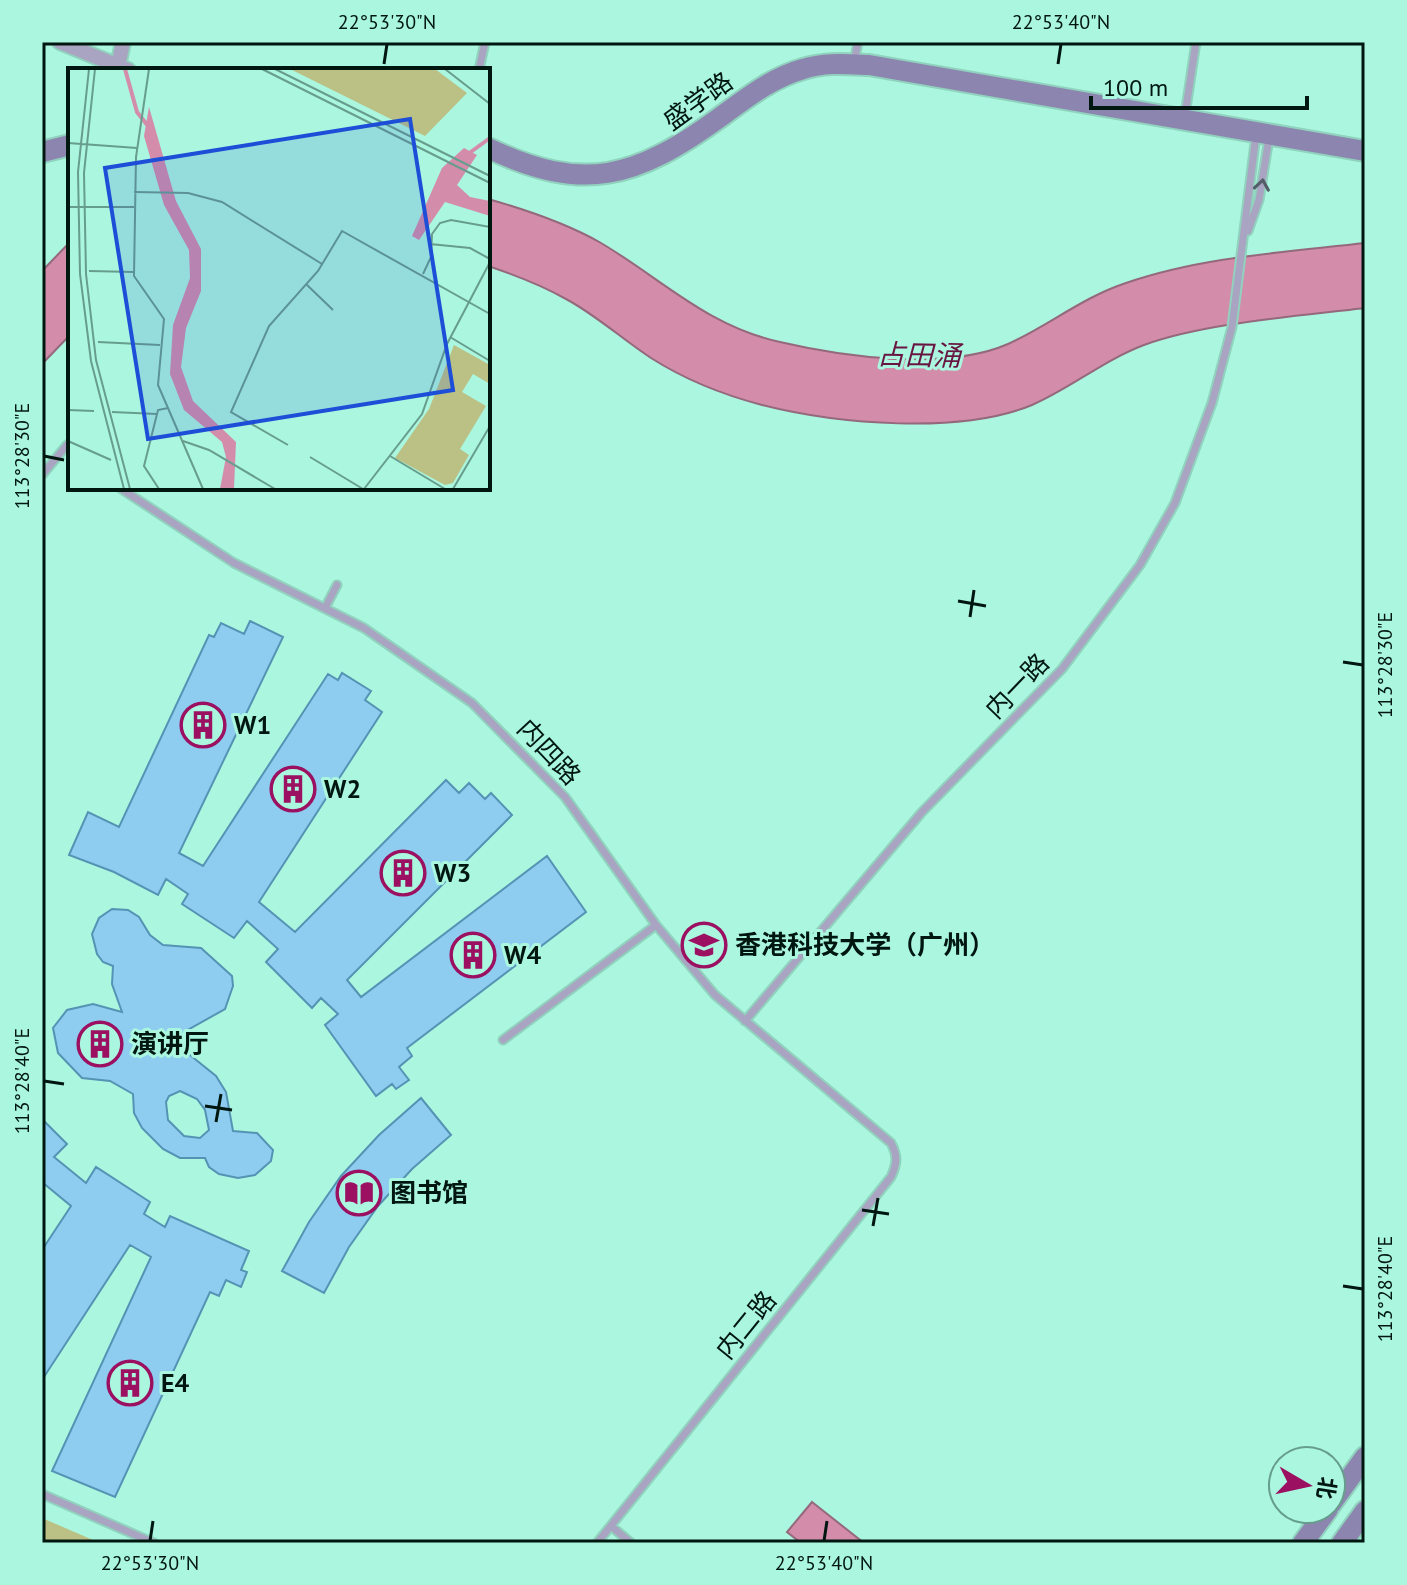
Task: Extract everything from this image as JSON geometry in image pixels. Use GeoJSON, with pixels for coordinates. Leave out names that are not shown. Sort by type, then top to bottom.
{"type":"FeatureCollection","features":[{"type":"Feature","properties":{"kind":"street"},"geometry":{"type":"LineString","coordinates":[[60,42],[123,68],[123,42]]}},
{"type":"Feature","properties":{"kind":"street","name":"盛学路"},"geometry":{"type":"LineString","coordinates":[[490,149],[548,172],[593,176],[639,167],[674,150],[764,85],[803,69],[835,63],[1264,131],[1365,151]]}},
{"type":"Feature","properties":{"kind":"street"},"geometry":{"type":"LineString","coordinates":[[42,152],[68,146]]}},
{"type":"Feature","properties":{"kind":"street"},"geometry":{"type":"LineString","coordinates":[[1347,1482],[1365,1457]]}},
{"type":"Feature","properties":{"kind":"street"},"geometry":{"type":"LineString","coordinates":[[1342,1543],[1365,1511]]}},
{"type":"Feature","properties":{"kind":"street"},"geometry":{"type":"LineString","coordinates":[[1303,1543],[1316,1525]]}},
{"type":"Feature","properties":{"kind":"lane"},"geometry":{"type":"LineString","coordinates":[[479,68],[485,42]]}},
{"type":"Feature","properties":{"kind":"lane"},"geometry":{"type":"LineString","coordinates":[[854,64],[858,42]]}},
{"type":"Feature","properties":{"kind":"lane"},"geometry":{"type":"LineString","coordinates":[[1184,118],[1196,42]]}},
{"type":"Feature","properties":{"kind":"lane"},"geometry":{"type":"LineString","coordinates":[[1246,237],[1259,200],[1264,131]]}},
{"type":"Feature","properties":{"kind":"lane"},"geometry":{"type":"LineString","coordinates":[[1246,237],[1248,186],[1264,131]]}},
{"type":"Feature","properties":{"kind":"lane","name":"内一路"},"geometry":{"type":"LineString","coordinates":[[745,1021],[922,812],[1062,669],[1140,565],[1175,503],[1196,451],[1232,327],[1246,237]]}},
{"type":"Feature","properties":{"kind":"lane"},"geometry":{"type":"LineString","coordinates":[[42,475],[68,447]]}},
{"type":"Feature","properties":{"kind":"lane","name":"内四路"},"geometry":{"type":"LineString","coordinates":[[123,490],[234,563],[325,608],[401,651],[504,733],[592,831],[656,925],[715,995],[875,1129]]}},
{"type":"Feature","properties":{"kind":"lane"},"geometry":{"type":"LineString","coordinates":[[325,608],[337,585]]}},
{"type":"Feature","properties":{"kind":"lane"},"geometry":{"type":"LineString","coordinates":[[503,1040],[656,925]]}},
{"type":"Feature","properties":{"kind":"lane","name":"内二路"},"geometry":{"type":"LineString","coordinates":[[597,1543],[891,1177],[897,1158],[895,1150],[875,1129]]}},
{"type":"Feature","properties":{"kind":"lane"},"geometry":{"type":"LineString","coordinates":[[42,1494],[154,1543]]}},
{"type":"Feature","properties":{"kind":"lane"},"geometry":{"type":"LineString","coordinates":[[611,1526],[631,1543]]}},
{"type":"Feature","properties":{"kind":"green space"},"geometry":{"type":"Polygon","coordinates":[[[42,1518],[100,1543],[42,1543],[42,1518]]]}},
{"type":"Feature","properties":{"kind":"shaded area"},"geometry":{"type":"Polygon","coordinates":[[[490,200],[588,236],[707,313],[754,335],[834,352],[925,359],[983,352],[1008,344],[1110,289],[1155,274],[1244,257],[1365,243],[1365,308],[1253,321],[1168,337],[1129,351],[1032,405],[1003,414],[935,423],[861,421],[792,412],[719,391],[664,366],[588,312],[528,281],[490,267],[490,200]]]}},
{"type":"Feature","properties":{"kind":"shaded area"},"geometry":{"type":"Polygon","coordinates":[[[68,244],[68,337],[42,364],[42,271],[68,244]]]}},
{"type":"Feature","properties":{"kind":"shaded area"},"geometry":{"type":"Polygon","coordinates":[[[812,1502],[864,1543],[801,1543],[787,1532],[812,1502]]]}},
{"type":"Feature","properties":{"kind":"building"},"geometry":{"type":"Polygon","coordinates":[[[250,621],[283,637],[179,853],[203,866],[328,674],[338,680],[342,673],[371,691],[365,700],[382,712],[259,902],[295,932],[446,780],[459,793],[469,783],[485,799],[491,793],[512,815],[347,980],[361,997],[547,856],[586,912],[407,1048],[412,1056],[399,1067],[409,1080],[396,1089],[392,1084],[376,1096],[325,1025],[338,1014],[321,998],[312,1008],[266,962],[278,949],[247,921],[234,938],[182,904],[188,894],[166,879],[158,895],[114,872],[69,855],[88,812],[119,827],[209,635],[214,637],[221,623],[244,634],[250,621]]]}},
{"type":"Feature","properties":{"kind":"building","name":"演讲厅"},"geometry":{"type":"Polygon","coordinates":[[[112,909],[128,910],[139,917],[150,935],[163,945],[201,948],[232,976],[233,986],[225,1009],[186,1031],[183,1042],[185,1051],[216,1076],[226,1092],[233,1131],[257,1133],[273,1150],[271,1161],[255,1175],[238,1178],[219,1174],[209,1167],[205,1158],[180,1158],[163,1149],[142,1128],[134,1113],[133,1094],[110,1081],[82,1078],[58,1053],[53,1028],[67,1010],[93,1004],[122,1012],[112,984],[113,966],[103,962],[97,954],[92,934],[99,918],[112,909]],[[180,1091],[169,1096],[166,1102],[168,1120],[184,1136],[200,1138],[209,1130],[205,1110],[197,1099],[180,1091]]]}},
{"type":"Feature","properties":{"kind":"building","name":"图书馆"},"geometry":{"type":"Polygon","coordinates":[[[421,1098],[451,1135],[412,1169],[378,1206],[349,1247],[324,1293],[282,1271],[309,1222],[341,1176],[379,1135],[421,1098]]]}},
{"type":"Feature","properties":{"kind":"building","name":"E4"},"geometry":{"type":"Polygon","coordinates":[[[42,1119],[67,1144],[54,1157],[86,1183],[96,1167],[150,1202],[144,1214],[165,1227],[170,1216],[249,1251],[241,1270],[247,1272],[241,1287],[226,1280],[219,1296],[210,1292],[115,1497],[52,1471],[151,1257],[130,1245],[42,1380],[42,1250],[71,1206],[42,1182],[42,1119]]]}},
{"type":"Feature","properties":{"kind":"place","name":"W1"},"geometry":{"type":"Point","coordinates":[203,725]}},
{"type":"Feature","properties":{"kind":"place","name":"W2"},"geometry":{"type":"Point","coordinates":[293,789]}},
{"type":"Feature","properties":{"kind":"place","name":"W3"},"geometry":{"type":"Point","coordinates":[403,873]}},
{"type":"Feature","properties":{"kind":"place","name":"香港科技大学（广州）"},"geometry":{"type":"Point","coordinates":[704,945]}},
{"type":"Feature","properties":{"kind":"place","name":"W4"},"geometry":{"type":"Point","coordinates":[473,955]}},
{"type":"Feature","properties":{"kind":"place","name":"演讲厅"},"geometry":{"type":"Point","coordinates":[100,1044]}},
{"type":"Feature","properties":{"kind":"place","name":"图书馆"},"geometry":{"type":"Point","coordinates":[359,1193]}},
{"type":"Feature","properties":{"kind":"place","name":"E4"},"geometry":{"type":"Point","coordinates":[130,1383]}},
{"type":"Feature","properties":{"kind":"water label","name":"占田涌"},"geometry":{"type":"Point","coordinates":[919,355]}}]}
